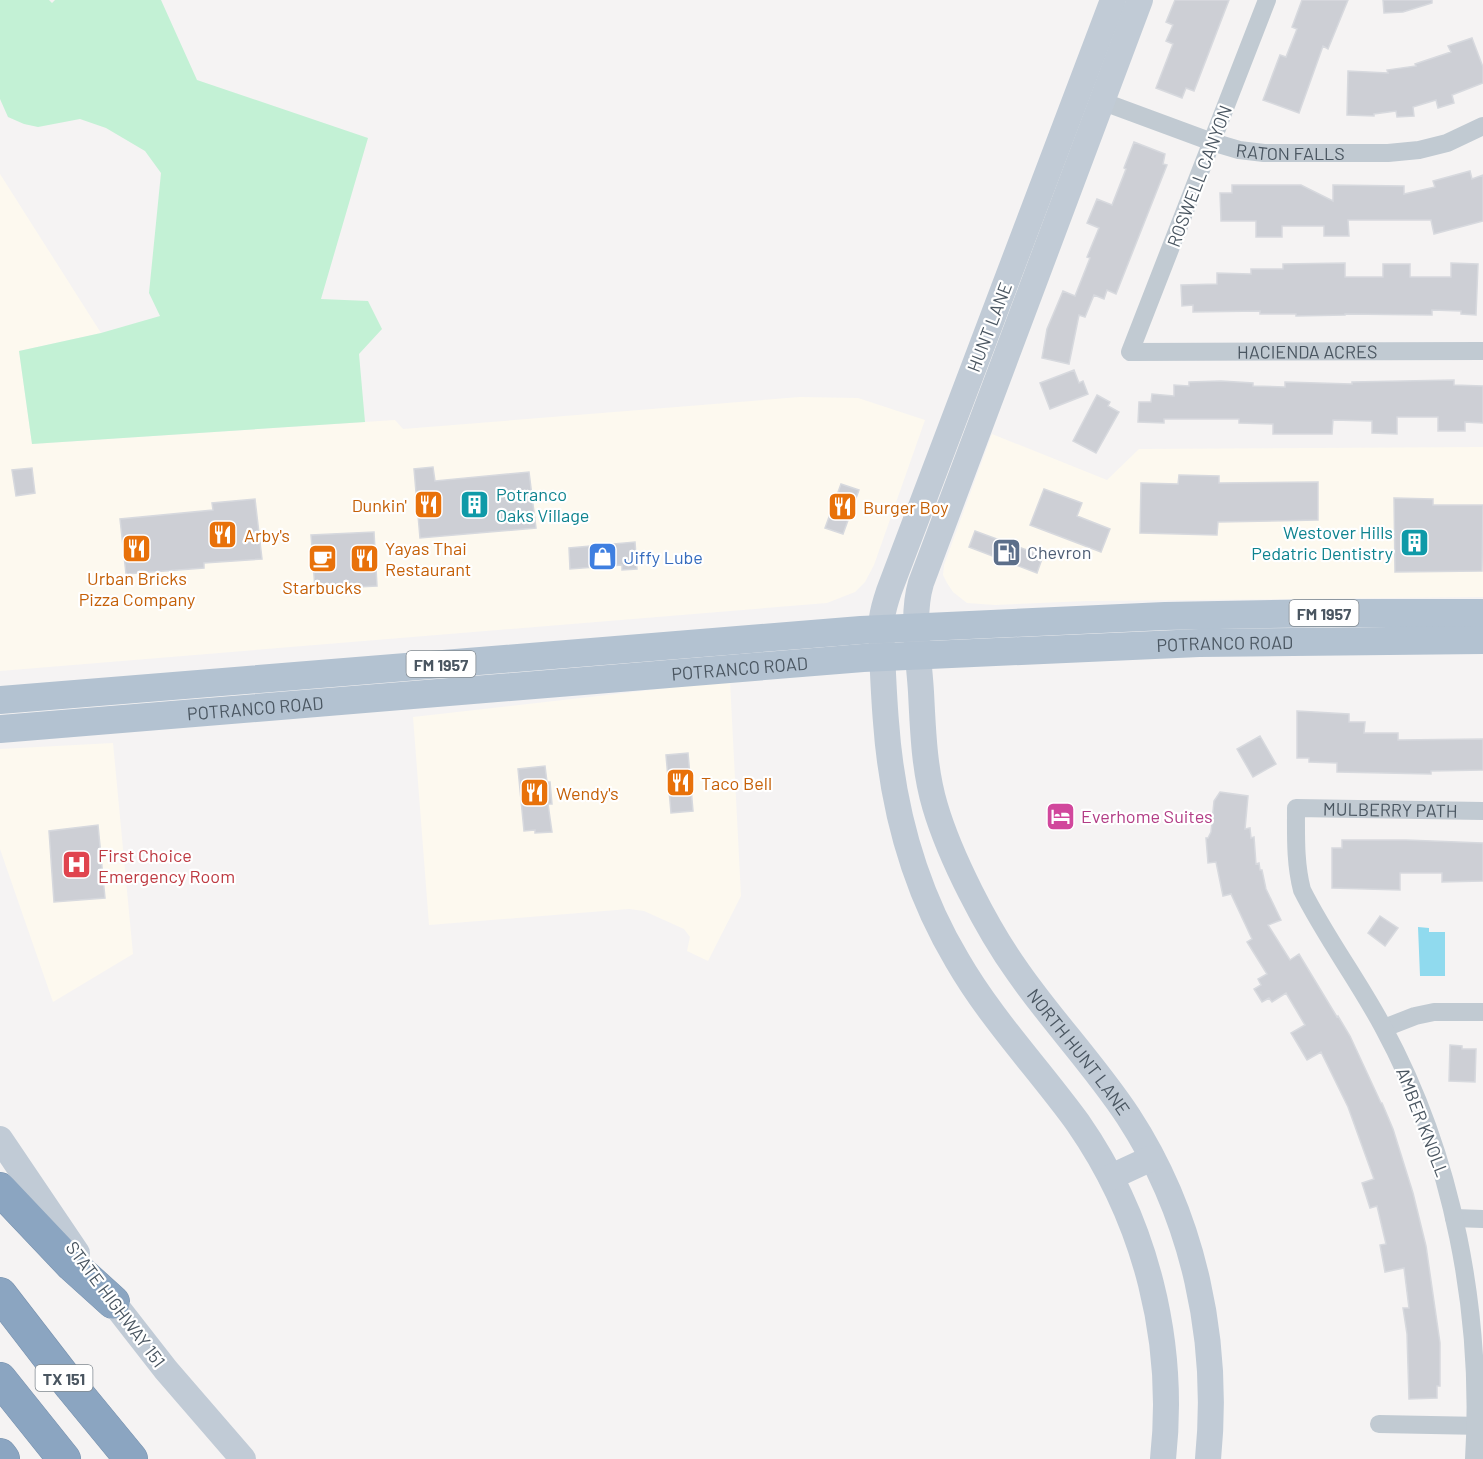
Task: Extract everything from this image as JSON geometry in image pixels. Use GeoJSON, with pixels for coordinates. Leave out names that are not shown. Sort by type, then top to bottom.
{"type":"FeatureCollection","features":[{"type":"Feature","properties":{"kind":"highway"},"geometry":{"type":"LineString","coordinates":[[0,1189],[72,1265],[113,1302]]}},
{"type":"Feature","properties":{"kind":"highway","name":"TX 151"},"geometry":{"type":"LineString","coordinates":[[0,1294],[131,1459]]}},
{"type":"Feature","properties":{"kind":"highway","name":"TX 151"},"geometry":{"type":"LineString","coordinates":[[0,1379],[64,1459]]}},
{"type":"Feature","properties":{"kind":"highway"},"geometry":{"type":"LineString","coordinates":[[0,1455],[3,1459]]}},
{"type":"Feature","properties":{"kind":"main road","name":"HUNT LANE"},"geometry":{"type":"LineString","coordinates":[[882,643],[882,616],[889,591],[1113,0]]}},
{"type":"Feature","properties":{"kind":"main road","name":"HUNT LANE"},"geometry":{"type":"LineString","coordinates":[[918,641],[917,597],[921,583],[1140,0]]}},
{"type":"Feature","properties":{"kind":"main road"},"geometry":{"type":"LineString","coordinates":[[976,434],[966,423],[1000,330],[993,316]]}},
{"type":"Feature","properties":{"kind":"main road"},"geometry":{"type":"LineString","coordinates":[[1199,643],[1244,630],[1316,629],[1324,627],[1330,621],[1332,613]]}},
{"type":"Feature","properties":{"kind":"main road","name":"POTRANCO ROAD"},"geometry":{"type":"LineString","coordinates":[[0,700],[601,651],[918,641],[1165,616],[1483,613]]}},
{"type":"Feature","properties":{"kind":"main road"},"geometry":{"type":"LineString","coordinates":[[1165,616],[1165,645]]}},
{"type":"Feature","properties":{"kind":"main road"},"geometry":{"type":"LineString","coordinates":[[1358,640],[1413,628],[1483,628]]}},
{"type":"Feature","properties":{"kind":"main road","name":"POTRANCO ROAD"},"geometry":{"type":"LineString","coordinates":[[918,641],[1165,645],[1358,640],[1483,640]]}},
{"type":"Feature","properties":{"kind":"main road","name":"NORTH HUNT LANE"},"geometry":{"type":"LineString","coordinates":[[918,641],[928,770],[935,806],[957,860],[988,922],[1017,971],[1115,1096],[1152,1158],[1181,1225],[1194,1265],[1204,1313],[1211,1380],[1208,1459]]}},
{"type":"Feature","properties":{"kind":"main road"},"geometry":{"type":"LineString","coordinates":[[882,643],[888,740],[896,795],[909,849],[934,916],[956,959],[985,1004],[1078,1124],[1111,1178],[1139,1242],[1160,1322],[1166,1389],[1163,1459]]}},
{"type":"Feature","properties":{"kind":"main road","name":"POTRANCO ROAD"},"geometry":{"type":"LineString","coordinates":[[0,729],[440,692],[882,643]]}},
{"type":"Feature","properties":{"kind":"main road"},"geometry":{"type":"LineString","coordinates":[[440,692],[440,684],[444,679],[572,666],[590,660],[601,651]]}},
{"type":"Feature","properties":{"kind":"main road"},"geometry":{"type":"LineString","coordinates":[[238,709],[250,699],[274,692],[383,681],[392,676],[395,668]]}},
{"type":"Feature","properties":{"kind":"main road","name":"STATE HIGHWAY 151"},"geometry":{"type":"LineString","coordinates":[[0,1139],[51,1216],[113,1302],[166,1370],[243,1459]]}},
{"type":"Feature","properties":{"kind":"main road"},"geometry":{"type":"LineString","coordinates":[[1111,1178],[1152,1158]]}},
{"type":"Feature","properties":{"kind":"street","name":"ROSWELL CANYON"},"geometry":{"type":"LineString","coordinates":[[1130,352],[1267,0]]}},
{"type":"Feature","properties":{"kind":"street","name":"RATON FALLS"},"geometry":{"type":"LineString","coordinates":[[1101,101],[1212,142],[1239,150],[1263,153],[1388,153],[1419,150],[1447,144],[1483,126]]}},
{"type":"Feature","properties":{"kind":"street","name":"HACIENDA ACRES"},"geometry":{"type":"LineString","coordinates":[[1130,352],[1483,351]]}},
{"type":"Feature","properties":{"kind":"street","name":"MULBERRY PATH"},"geometry":{"type":"LineString","coordinates":[[1296,808],[1483,811]]}},
{"type":"Feature","properties":{"kind":"street","name":"AMBER KNOLL"},"geometry":{"type":"LineString","coordinates":[[1296,808],[1296,855],[1302,890],[1384,1028],[1427,1123],[1441,1164],[1454,1218],[1474,1334],[1479,1426],[1474,1459]]}},
{"type":"Feature","properties":{"kind":"street"},"geometry":{"type":"LineString","coordinates":[[1384,1028],[1415,1016],[1434,1012],[1483,1012]]}},
{"type":"Feature","properties":{"kind":"street"},"geometry":{"type":"LineString","coordinates":[[1454,1218],[1483,1219]]}},
{"type":"Feature","properties":{"kind":"street"},"geometry":{"type":"LineString","coordinates":[[1379,1424],[1479,1426]]}},
{"type":"Feature","properties":{"kind":"shaded area"},"geometry":{"type":"Polygon","coordinates":[[[0,174],[101,333],[19,351],[32,444],[395,420],[403,429],[800,397],[858,398],[925,420],[874,565],[865,582],[855,592],[827,603],[0,671],[0,174]]]}},
{"type":"Feature","properties":{"kind":"shaded area"},"geometry":{"type":"Polygon","coordinates":[[[992,434],[1107,480],[1139,449],[1483,447],[1483,597],[1087,601],[995,605],[967,603],[953,592],[947,583],[943,575],[944,565],[992,434]]]}},
{"type":"Feature","properties":{"kind":"shaded area"},"geometry":{"type":"Polygon","coordinates":[[[730,681],[741,896],[708,961],[687,951],[690,937],[684,929],[644,911],[629,909],[429,925],[413,717],[730,681]]]}},
{"type":"Feature","properties":{"kind":"shaded area"},"geometry":{"type":"Polygon","coordinates":[[[113,743],[133,954],[53,1002],[0,849],[0,749],[113,743]]]}},
{"type":"Feature","properties":{"kind":"green space"},"geometry":{"type":"Polygon","coordinates":[[[0,0],[49,0],[52,3],[55,0],[161,0],[197,80],[368,138],[321,299],[368,301],[382,329],[359,354],[365,422],[32,444],[19,351],[101,333],[160,316],[149,293],[161,173],[145,151],[106,128],[80,119],[38,127],[8,117],[0,99],[0,0]]]}},
{"type":"Feature","properties":{"kind":"water"},"geometry":{"type":"Polygon","coordinates":[[[1418,927],[1429,928],[1429,932],[1445,932],[1445,976],[1420,976],[1418,927]]]}},
{"type":"Feature","properties":{"kind":"building"},"geometry":{"type":"Polygon","coordinates":[[[1175,0],[1229,0],[1194,91],[1186,88],[1182,98],[1156,88],[1173,44],[1166,41],[1173,25],[1166,22],[1175,0]]]}},
{"type":"Feature","properties":{"kind":"building"},"geometry":{"type":"Polygon","coordinates":[[[1302,0],[1348,0],[1328,49],[1323,46],[1299,113],[1263,100],[1280,55],[1286,57],[1297,29],[1292,27],[1302,0]]]}},
{"type":"Feature","properties":{"kind":"building"},"geometry":{"type":"Polygon","coordinates":[[[1383,0],[1432,0],[1432,3],[1403,12],[1384,13],[1383,0]]]}},
{"type":"Feature","properties":{"kind":"building"},"geometry":{"type":"Polygon","coordinates":[[[1472,38],[1483,67],[1483,83],[1452,95],[1454,103],[1438,108],[1436,100],[1413,107],[1414,116],[1397,117],[1396,111],[1374,114],[1374,116],[1347,115],[1348,71],[1388,73],[1387,70],[1416,66],[1415,64],[1451,52],[1448,46],[1472,38]]]}},
{"type":"Feature","properties":{"kind":"building"},"geometry":{"type":"Polygon","coordinates":[[[1134,142],[1165,154],[1163,164],[1167,165],[1116,294],[1107,290],[1104,299],[1094,295],[1085,317],[1079,315],[1069,364],[1042,358],[1047,329],[1063,291],[1075,296],[1090,258],[1087,257],[1099,228],[1087,223],[1097,199],[1112,205],[1134,142]]]}},
{"type":"Feature","properties":{"kind":"building"},"geometry":{"type":"Polygon","coordinates":[[[1470,171],[1472,179],[1483,175],[1483,221],[1434,234],[1431,220],[1348,220],[1349,236],[1324,236],[1324,226],[1282,226],[1282,237],[1256,237],[1256,221],[1221,221],[1220,193],[1232,193],[1232,185],[1301,185],[1333,201],[1333,185],[1404,186],[1404,194],[1435,187],[1433,181],[1470,171]]]}},
{"type":"Feature","properties":{"kind":"building"},"geometry":{"type":"Polygon","coordinates":[[[1345,263],[1345,277],[1383,277],[1383,264],[1410,264],[1410,277],[1451,277],[1451,263],[1478,264],[1476,315],[1461,314],[1461,311],[1432,310],[1432,315],[1296,316],[1296,314],[1260,314],[1260,311],[1193,312],[1193,305],[1182,306],[1181,285],[1217,284],[1217,273],[1251,274],[1251,269],[1283,269],[1283,264],[1345,263]]]}},
{"type":"Feature","properties":{"kind":"building"},"geometry":{"type":"Polygon","coordinates":[[[1074,370],[1079,383],[1083,381],[1088,394],[1050,409],[1040,383],[1074,370]]]}},
{"type":"Feature","properties":{"kind":"building"},"geometry":{"type":"Polygon","coordinates":[[[1454,380],[1454,385],[1483,386],[1483,423],[1465,422],[1465,431],[1438,431],[1438,417],[1397,417],[1397,434],[1372,433],[1372,421],[1333,420],[1332,434],[1273,434],[1273,424],[1239,423],[1239,419],[1164,419],[1164,423],[1138,422],[1139,402],[1151,402],[1152,394],[1174,396],[1174,385],[1189,386],[1189,382],[1221,381],[1253,383],[1253,386],[1285,387],[1285,382],[1352,384],[1352,382],[1454,380]]]}},
{"type":"Feature","properties":{"kind":"building"},"geometry":{"type":"Polygon","coordinates":[[[1097,395],[1110,402],[1108,406],[1119,412],[1096,453],[1073,441],[1097,395]]]}},
{"type":"Feature","properties":{"kind":"building","name":"Potranco Oaks Village"},"geometry":{"type":"Polygon","coordinates":[[[433,467],[435,481],[529,472],[536,528],[420,538],[414,469],[433,467]]]}},
{"type":"Feature","properties":{"kind":"building"},"geometry":{"type":"Polygon","coordinates":[[[32,468],[35,493],[16,496],[12,470],[32,468]]]}},
{"type":"Feature","properties":{"kind":"building"},"geometry":{"type":"Polygon","coordinates":[[[1179,475],[1219,476],[1219,483],[1318,482],[1318,520],[1218,522],[1217,535],[1140,533],[1141,483],[1178,484],[1179,475]]]}},
{"type":"Feature","properties":{"kind":"building","name":"Burger Boy"},"geometry":{"type":"Polygon","coordinates":[[[841,484],[859,490],[843,534],[825,528],[841,484]]]}},
{"type":"Feature","properties":{"kind":"building"},"geometry":{"type":"Polygon","coordinates":[[[1044,489],[1082,503],[1077,516],[1110,529],[1101,552],[1030,525],[1044,489]]]}},
{"type":"Feature","properties":{"kind":"building"},"geometry":{"type":"Polygon","coordinates":[[[1394,498],[1433,499],[1433,505],[1483,505],[1482,571],[1395,572],[1394,498]]]}},
{"type":"Feature","properties":{"kind":"building"},"geometry":{"type":"Polygon","coordinates":[[[255,499],[262,559],[204,563],[204,568],[126,574],[120,519],[213,510],[212,503],[255,499]]]}},
{"type":"Feature","properties":{"kind":"building","name":"Chevron"},"geometry":{"type":"Polygon","coordinates":[[[975,531],[1043,556],[1037,573],[969,547],[975,531]]]}},
{"type":"Feature","properties":{"kind":"building"},"geometry":{"type":"Polygon","coordinates":[[[374,532],[377,586],[315,589],[311,535],[374,532]]]}},
{"type":"Feature","properties":{"kind":"building","name":"Jiffy Lube"},"geometry":{"type":"Polygon","coordinates":[[[635,542],[637,569],[622,570],[622,565],[570,569],[569,548],[635,542]]]}},
{"type":"Feature","properties":{"kind":"building"},"geometry":{"type":"Polygon","coordinates":[[[1297,711],[1349,714],[1349,722],[1365,722],[1364,733],[1398,733],[1398,740],[1483,739],[1483,770],[1431,771],[1431,774],[1337,772],[1337,763],[1309,762],[1309,758],[1297,758],[1297,711]]]}},
{"type":"Feature","properties":{"kind":"building"},"geometry":{"type":"Polygon","coordinates":[[[1260,736],[1276,764],[1253,777],[1237,749],[1260,736]]]}},
{"type":"Feature","properties":{"kind":"building","name":"Taco Bell"},"geometry":{"type":"Polygon","coordinates":[[[688,753],[693,811],[671,813],[666,755],[688,753]]]}},
{"type":"Feature","properties":{"kind":"building","name":"Wendy's"},"geometry":{"type":"Polygon","coordinates":[[[545,766],[547,782],[550,782],[552,804],[548,804],[552,832],[524,831],[518,769],[545,766]]]}},
{"type":"Feature","properties":{"kind":"building"},"geometry":{"type":"Polygon","coordinates":[[[1220,792],[1248,796],[1245,829],[1250,828],[1251,838],[1254,837],[1256,864],[1259,863],[1266,889],[1281,920],[1268,925],[1290,960],[1299,954],[1338,1016],[1350,1036],[1393,1129],[1413,1193],[1426,1246],[1440,1343],[1440,1386],[1437,1386],[1437,1398],[1409,1399],[1407,1334],[1403,1308],[1409,1308],[1404,1268],[1385,1272],[1380,1245],[1386,1244],[1377,1206],[1370,1208],[1362,1183],[1374,1179],[1348,1107],[1321,1052],[1307,1060],[1291,1033],[1305,1025],[1286,993],[1272,1002],[1269,998],[1262,1002],[1254,989],[1261,985],[1258,979],[1267,974],[1247,942],[1252,939],[1231,894],[1223,896],[1216,862],[1208,863],[1206,838],[1211,832],[1214,801],[1220,792]]]}},
{"type":"Feature","properties":{"kind":"building","name":"First Choice Emergency Room"},"geometry":{"type":"Polygon","coordinates":[[[98,825],[105,898],[54,902],[49,831],[98,825]]]}},
{"type":"Feature","properties":{"kind":"building"},"geometry":{"type":"Polygon","coordinates":[[[1342,840],[1483,843],[1483,881],[1442,882],[1442,873],[1400,873],[1400,890],[1332,888],[1332,848],[1342,848],[1342,840]]]}},
{"type":"Feature","properties":{"kind":"building"},"geometry":{"type":"Polygon","coordinates":[[[1380,916],[1398,928],[1385,946],[1368,933],[1380,916]]]}},
{"type":"Feature","properties":{"kind":"building"},"geometry":{"type":"Polygon","coordinates":[[[1450,1045],[1462,1046],[1462,1049],[1476,1049],[1475,1082],[1449,1081],[1450,1045]]]}},
{"type":"Feature","properties":{"kind":"place","name":"Potranco Oaks Village"},"geometry":{"type":"Point","coordinates":[475,504]}},
{"type":"Feature","properties":{"kind":"place","name":"Dunkin'"},"geometry":{"type":"Point","coordinates":[428,505]}},
{"type":"Feature","properties":{"kind":"place","name":"Burger Boy"},"geometry":{"type":"Point","coordinates":[842,507]}},
{"type":"Feature","properties":{"kind":"place","name":"Arby's"},"geometry":{"type":"Point","coordinates":[223,535]}},
{"type":"Feature","properties":{"kind":"place","name":"Westover Hills Pedatric Dentistry"},"geometry":{"type":"Point","coordinates":[1414,542]}},
{"type":"Feature","properties":{"kind":"place","name":"Urban Bricks Pizza Company"},"geometry":{"type":"Point","coordinates":[137,549]}},
{"type":"Feature","properties":{"kind":"place","name":"Chevron"},"geometry":{"type":"Point","coordinates":[1006,552]}},
{"type":"Feature","properties":{"kind":"place","name":"Jiffy Lube"},"geometry":{"type":"Point","coordinates":[603,557]}},
{"type":"Feature","properties":{"kind":"place","name":"Starbucks"},"geometry":{"type":"Point","coordinates":[322,558]}},
{"type":"Feature","properties":{"kind":"place","name":"Yayas Thai Restaurant"},"geometry":{"type":"Point","coordinates":[364,558]}},
{"type":"Feature","properties":{"kind":"place","name":"Taco Bell"},"geometry":{"type":"Point","coordinates":[680,783]}},
{"type":"Feature","properties":{"kind":"place","name":"Wendy's"},"geometry":{"type":"Point","coordinates":[535,793]}},
{"type":"Feature","properties":{"kind":"place","name":"Everhome Suites"},"geometry":{"type":"Point","coordinates":[1060,816]}},
{"type":"Feature","properties":{"kind":"place","name":"First Choice Emergency Room"},"geometry":{"type":"Point","coordinates":[77,865]}}]}
